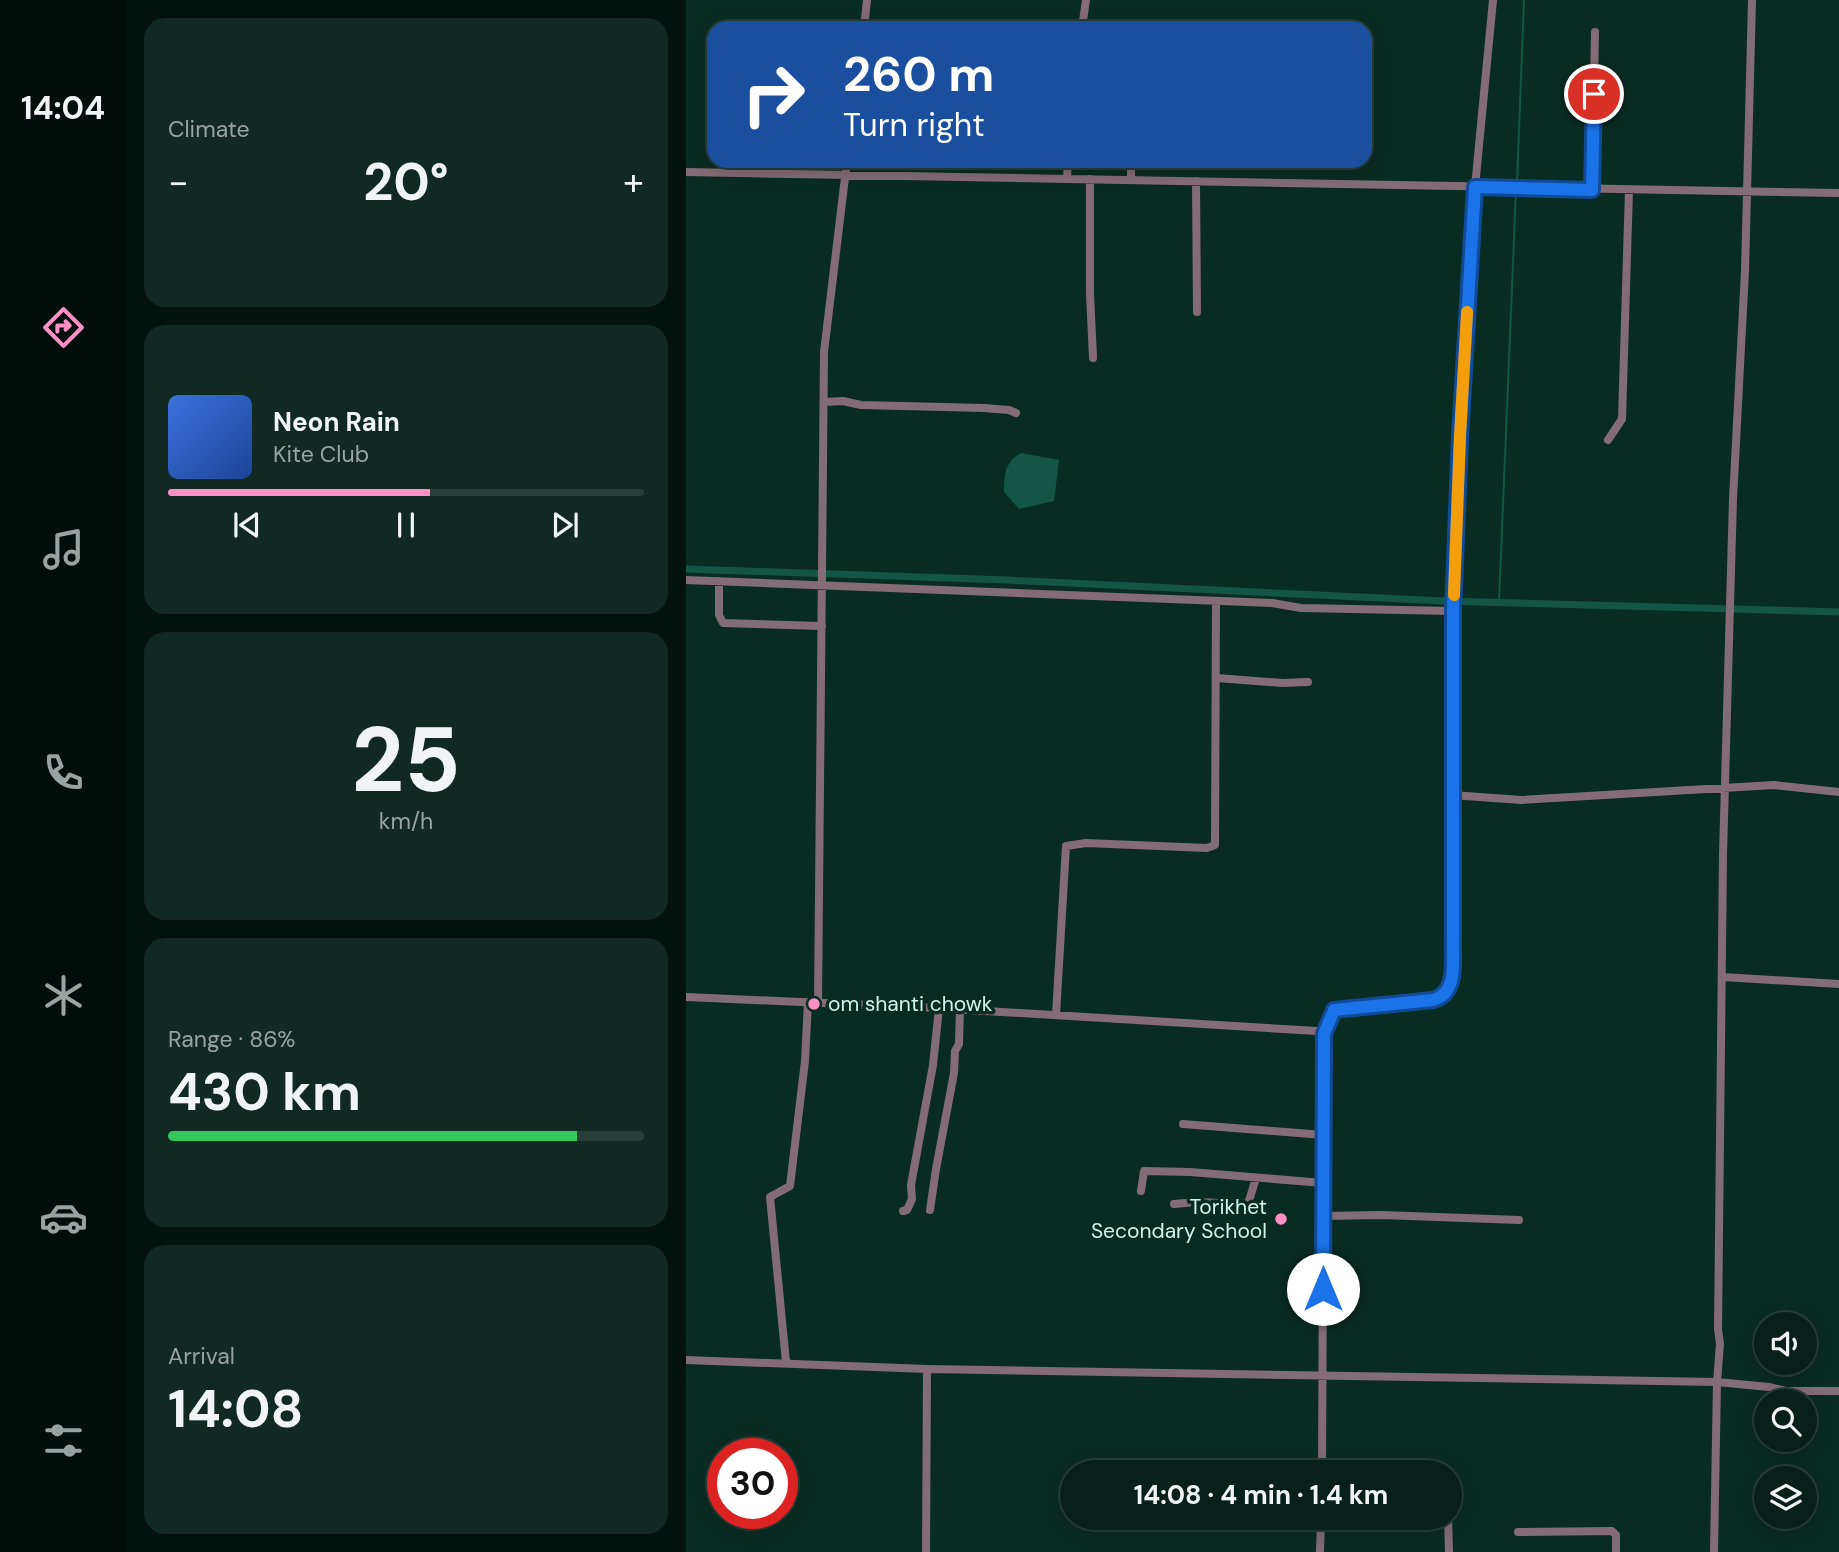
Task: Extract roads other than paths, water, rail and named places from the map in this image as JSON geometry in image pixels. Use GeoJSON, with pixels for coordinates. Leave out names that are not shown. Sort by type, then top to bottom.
{"type":"FeatureCollection","features":[{"type":"Feature","properties":{"kind":"street"},"geometry":{"type":"LineString","coordinates":[[865,21],[867,0]]}},
{"type":"Feature","properties":{"kind":"street"},"geometry":{"type":"LineString","coordinates":[[1083,21],[1086,0]]}},
{"type":"Feature","properties":{"kind":"street"},"geometry":{"type":"LineString","coordinates":[[1322,1460],[1324,1034],[1334,1010],[1433,1000],[1446,994],[1451,986],[1453,608],[1460,436],[1475,187],[1493,0]]}},
{"type":"Feature","properties":{"kind":"street"},"geometry":{"type":"LineString","coordinates":[[1714,1552],[1720,1343],[1718,1329],[1730,602],[1748,192],[1752,0]]}},
{"type":"Feature","properties":{"kind":"street"},"geometry":{"type":"LineString","coordinates":[[1592,190],[1595,32]]}},
{"type":"Feature","properties":{"kind":"street"},"geometry":{"type":"LineString","coordinates":[[786,1362],[770,1197],[790,1186],[813,1002],[823,583],[824,352],[846,168]]}},
{"type":"Feature","properties":{"kind":"street"},"geometry":{"type":"LineString","coordinates":[[1067,179],[1068,168]]}},
{"type":"Feature","properties":{"kind":"street"},"geometry":{"type":"LineString","coordinates":[[1130,168],[1131,180]]}},
{"type":"Feature","properties":{"kind":"street"},"geometry":{"type":"LineString","coordinates":[[686,172],[1839,193]]}},
{"type":"Feature","properties":{"kind":"street"},"geometry":{"type":"LineString","coordinates":[[1090,179],[1093,358]]}},
{"type":"Feature","properties":{"kind":"street"},"geometry":{"type":"LineString","coordinates":[[1196,181],[1197,312]]}},
{"type":"Feature","properties":{"kind":"street"},"geometry":{"type":"LineString","coordinates":[[1608,440],[1622,419],[1629,190]]}},
{"type":"Feature","properties":{"kind":"street"},"geometry":{"type":"LineString","coordinates":[[824,402],[984,408],[1016,413]]}},
{"type":"Feature","properties":{"kind":"street"},"geometry":{"type":"LineString","coordinates":[[686,580],[823,583],[1272,603],[1301,608],[1453,608]]}},
{"type":"Feature","properties":{"kind":"street"},"geometry":{"type":"LineString","coordinates":[[719,580],[719,615],[723,623],[822,625]]}},
{"type":"Feature","properties":{"kind":"street"},"geometry":{"type":"LineString","coordinates":[[1056,1015],[1066,846],[1086,843],[1207,848],[1215,845],[1216,601]]}},
{"type":"Feature","properties":{"kind":"street"},"geometry":{"type":"LineString","coordinates":[[1217,678],[1308,682]]}},
{"type":"Feature","properties":{"kind":"street"},"geometry":{"type":"LineString","coordinates":[[1452,796],[1521,800],[1774,785],[1839,792]]}},
{"type":"Feature","properties":{"kind":"street"},"geometry":{"type":"LineString","coordinates":[[1723,977],[1839,984]]}},
{"type":"Feature","properties":{"kind":"street"},"geometry":{"type":"LineString","coordinates":[[686,997],[960,1009],[1317,1031],[1324,1034]]}},
{"type":"Feature","properties":{"kind":"street"},"geometry":{"type":"LineString","coordinates":[[903,1211],[907,1210],[912,1199],[911,1185],[933,1065],[939,1008]]}},
{"type":"Feature","properties":{"kind":"street"},"geometry":{"type":"LineString","coordinates":[[930,1210],[954,1073],[955,1051],[959,1044],[960,1009]]}},
{"type":"Feature","properties":{"kind":"street"},"geometry":{"type":"LineString","coordinates":[[1183,1124],[1323,1135]]}},
{"type":"Feature","properties":{"kind":"street"},"geometry":{"type":"LineString","coordinates":[[1141,1191],[1144,1171],[1323,1183]]}},
{"type":"Feature","properties":{"kind":"street"},"geometry":{"type":"LineString","coordinates":[[1174,1204],[1248,1203],[1256,1178]]}},
{"type":"Feature","properties":{"kind":"street"},"geometry":{"type":"LineString","coordinates":[[1323,1216],[1382,1215],[1519,1220]]}},
{"type":"Feature","properties":{"kind":"street"},"geometry":{"type":"LineString","coordinates":[[686,1360],[927,1369],[1717,1382],[1786,1391],[1839,1391]]}},
{"type":"Feature","properties":{"kind":"street"},"geometry":{"type":"LineString","coordinates":[[926,1552],[927,1369]]}},
{"type":"Feature","properties":{"kind":"street"},"geometry":{"type":"LineString","coordinates":[[1320,1552],[1321,1530]]}},
{"type":"Feature","properties":{"kind":"street"},"geometry":{"type":"LineString","coordinates":[[1448,1530],[1449,1552]]}},
{"type":"Feature","properties":{"kind":"street"},"geometry":{"type":"LineString","coordinates":[[1518,1532],[1612,1531],[1616,1535],[1616,1552]]}},
{"type":"Feature","properties":{"kind":"waterway"},"geometry":{"type":"LineString","coordinates":[[1517,182],[1524,0]]}},
{"type":"Feature","properties":{"kind":"waterway"},"geometry":{"type":"LineString","coordinates":[[1499,601],[1516,191]]}},
{"type":"Feature","properties":{"kind":"waterway"},"geometry":{"type":"LineString","coordinates":[[686,569],[1007,580],[1444,601],[1839,612]]}},
{"type":"Feature","properties":{"kind":"place","name":"om shanti chowk"},"geometry":{"type":"Point","coordinates":[814,1004]}},
{"type":"Feature","properties":{"kind":"place","name":"Torikhet Secondary School"},"geometry":{"type":"Point","coordinates":[1281,1219]}}]}
